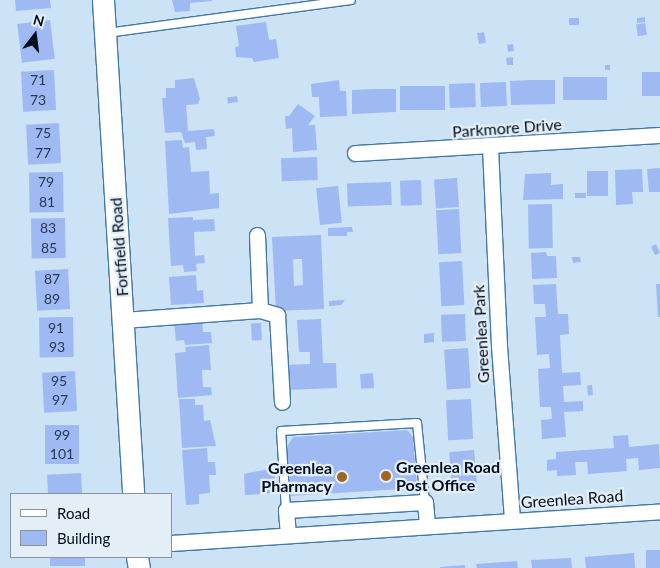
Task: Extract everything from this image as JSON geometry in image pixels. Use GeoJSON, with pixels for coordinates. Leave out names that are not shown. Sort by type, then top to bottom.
{"type":"FeatureCollection","features":[{"type":"Feature","properties":{"kind":"street","name":"Fortfield Road"},"geometry":{"type":"LineString","coordinates":[[103,0],[133,493]]}},
{"type":"Feature","properties":{"kind":"street","name":"Parkmore Drive"},"geometry":{"type":"LineString","coordinates":[[355,153],[490,147],[660,135]]}},
{"type":"Feature","properties":{"kind":"street","name":"Greenlea Park"},"geometry":{"type":"LineString","coordinates":[[490,147],[498,346],[512,520]]}},
{"type":"Feature","properties":{"kind":"street"},"geometry":{"type":"LineString","coordinates":[[257,235],[260,310]]}},
{"type":"Feature","properties":{"kind":"street"},"geometry":{"type":"LineString","coordinates":[[123,320],[260,310],[277,315],[282,402]]}},
{"type":"Feature","properties":{"kind":"street"},"geometry":{"type":"LineString","coordinates":[[288,534],[286,510],[425,502],[427,524]]}},
{"type":"Feature","properties":{"kind":"street","name":"Greenlea Road"},"geometry":{"type":"LineString","coordinates":[[172,543],[427,524],[660,511]]}},
{"type":"Feature","properties":{"kind":"lane"},"geometry":{"type":"LineString","coordinates":[[105,33],[351,0]]}},
{"type":"Feature","properties":{"kind":"lane"},"geometry":{"type":"LineString","coordinates":[[286,510],[281,431],[417,423],[425,502]]}},
{"type":"Feature","properties":{"kind":"building"},"geometry":{"type":"Polygon","coordinates":[[[15,0],[50,0],[51,8],[16,11],[15,0]]]}},
{"type":"Feature","properties":{"kind":"building"},"geometry":{"type":"Polygon","coordinates":[[[172,0],[212,1],[190,3],[190,11],[175,12],[172,0]]]}},
{"type":"Feature","properties":{"kind":"building"},"geometry":{"type":"Polygon","coordinates":[[[645,17],[645,22],[637,23],[637,18],[645,17]]]}},
{"type":"Feature","properties":{"kind":"building"},"geometry":{"type":"Polygon","coordinates":[[[569,18],[579,18],[579,25],[569,25],[569,18]]]}},
{"type":"Feature","properties":{"kind":"building"},"geometry":{"type":"Polygon","coordinates":[[[50,20],[55,59],[22,63],[17,24],[50,20]]]}},
{"type":"Feature","properties":{"kind":"building"},"geometry":{"type":"Polygon","coordinates":[[[266,22],[269,40],[276,39],[279,58],[254,62],[252,58],[236,57],[235,47],[239,46],[236,26],[266,22]]]}},
{"type":"Feature","properties":{"kind":"building"},"geometry":{"type":"Polygon","coordinates":[[[645,23],[647,35],[638,36],[636,24],[645,23]]]}},
{"type":"Feature","properties":{"kind":"building"},"geometry":{"type":"Polygon","coordinates":[[[484,32],[486,43],[479,44],[477,33],[484,32]]]}},
{"type":"Feature","properties":{"kind":"building"},"geometry":{"type":"Polygon","coordinates":[[[513,44],[514,51],[508,52],[507,45],[513,44]]]}},
{"type":"Feature","properties":{"kind":"building"},"geometry":{"type":"Polygon","coordinates":[[[513,57],[513,65],[507,65],[506,58],[513,57]]]}},
{"type":"Feature","properties":{"kind":"building"},"geometry":{"type":"Polygon","coordinates":[[[605,65],[610,65],[610,70],[605,70],[605,65]]]}},
{"type":"Feature","properties":{"kind":"building"},"geometry":{"type":"Polygon","coordinates":[[[54,70],[56,110],[23,112],[21,72],[54,70]]]}},
{"type":"Feature","properties":{"kind":"building"},"geometry":{"type":"Polygon","coordinates":[[[642,72],[660,72],[660,96],[642,96],[642,72]]]}},
{"type":"Feature","properties":{"kind":"building"},"geometry":{"type":"Polygon","coordinates":[[[563,77],[607,77],[607,100],[563,100],[563,77]]]}},
{"type":"Feature","properties":{"kind":"building"},"geometry":{"type":"Polygon","coordinates":[[[194,78],[200,99],[198,104],[186,105],[188,131],[214,129],[215,136],[206,137],[207,149],[196,150],[195,142],[185,143],[181,132],[165,133],[162,98],[166,98],[166,88],[175,88],[175,80],[194,78]]]}},
{"type":"Feature","properties":{"kind":"building"},"geometry":{"type":"Polygon","coordinates":[[[339,80],[340,91],[346,91],[347,116],[320,117],[319,97],[312,97],[311,84],[339,80]]]}},
{"type":"Feature","properties":{"kind":"building"},"geometry":{"type":"Polygon","coordinates":[[[555,80],[555,104],[511,105],[510,81],[555,80]]]}},
{"type":"Feature","properties":{"kind":"building"},"geometry":{"type":"Polygon","coordinates":[[[506,82],[507,106],[481,107],[480,83],[506,82]]]}},
{"type":"Feature","properties":{"kind":"building"},"geometry":{"type":"Polygon","coordinates":[[[475,83],[476,107],[450,108],[449,84],[475,83]]]}},
{"type":"Feature","properties":{"kind":"building"},"geometry":{"type":"Polygon","coordinates":[[[400,86],[445,86],[445,110],[400,110],[400,86]]]}},
{"type":"Feature","properties":{"kind":"building"},"geometry":{"type":"Polygon","coordinates":[[[396,89],[396,112],[352,114],[352,90],[396,89]]]}},
{"type":"Feature","properties":{"kind":"building"},"geometry":{"type":"Polygon","coordinates":[[[237,96],[238,102],[228,103],[227,98],[237,96]]]}},
{"type":"Feature","properties":{"kind":"building"},"geometry":{"type":"Polygon","coordinates":[[[298,104],[315,116],[308,125],[315,125],[317,150],[293,152],[292,128],[286,129],[285,116],[289,116],[298,104]]]}},
{"type":"Feature","properties":{"kind":"building"},"geometry":{"type":"Polygon","coordinates":[[[59,123],[61,163],[28,165],[26,125],[59,123]]]}},
{"type":"Feature","properties":{"kind":"building"},"geometry":{"type":"Polygon","coordinates":[[[182,140],[183,148],[189,147],[191,172],[209,171],[210,194],[219,193],[219,208],[169,214],[165,141],[182,140]]]}},
{"type":"Feature","properties":{"kind":"building"},"geometry":{"type":"Polygon","coordinates":[[[317,157],[318,180],[282,181],[281,158],[317,157]]]}},
{"type":"Feature","properties":{"kind":"building"},"geometry":{"type":"Polygon","coordinates":[[[660,168],[660,192],[649,192],[647,169],[660,168]]]}},
{"type":"Feature","properties":{"kind":"building"},"geometry":{"type":"Polygon","coordinates":[[[642,169],[643,192],[632,192],[633,204],[616,205],[615,170],[642,169]]]}},
{"type":"Feature","properties":{"kind":"building"},"geometry":{"type":"Polygon","coordinates":[[[587,171],[608,171],[608,196],[587,196],[587,171]]]}},
{"type":"Feature","properties":{"kind":"building"},"geometry":{"type":"Polygon","coordinates":[[[63,172],[64,212],[30,213],[29,173],[63,172]]]}},
{"type":"Feature","properties":{"kind":"building"},"geometry":{"type":"Polygon","coordinates":[[[551,173],[551,185],[563,184],[563,199],[523,200],[525,174],[551,173]]]}},
{"type":"Feature","properties":{"kind":"building"},"geometry":{"type":"Polygon","coordinates":[[[457,178],[459,207],[436,209],[434,180],[457,178]]]}},
{"type":"Feature","properties":{"kind":"building"},"geometry":{"type":"Polygon","coordinates":[[[421,180],[422,205],[401,206],[400,181],[421,180]]]}},
{"type":"Feature","properties":{"kind":"building"},"geometry":{"type":"Polygon","coordinates":[[[391,182],[392,205],[348,207],[347,184],[391,182]]]}},
{"type":"Feature","properties":{"kind":"building"},"geometry":{"type":"Polygon","coordinates":[[[338,186],[342,223],[320,225],[316,188],[338,186]]]}},
{"type":"Feature","properties":{"kind":"building"},"geometry":{"type":"Polygon","coordinates":[[[575,193],[586,193],[586,198],[575,198],[575,193]]]}},
{"type":"Feature","properties":{"kind":"building"},"geometry":{"type":"Polygon","coordinates":[[[528,204],[552,204],[553,248],[529,248],[528,204]]]}},
{"type":"Feature","properties":{"kind":"building"},"geometry":{"type":"Polygon","coordinates":[[[459,209],[461,253],[438,254],[436,210],[459,209]]]}},
{"type":"Feature","properties":{"kind":"building"},"geometry":{"type":"Polygon","coordinates":[[[193,217],[193,220],[214,219],[215,231],[194,232],[195,256],[204,255],[205,263],[196,264],[197,271],[184,272],[183,265],[171,266],[168,218],[193,217]]]}},
{"type":"Feature","properties":{"kind":"building"},"geometry":{"type":"Polygon","coordinates":[[[65,218],[66,258],[32,259],[31,219],[65,218]]]}},
{"type":"Feature","properties":{"kind":"building"},"geometry":{"type":"Polygon","coordinates":[[[352,227],[353,232],[347,232],[347,236],[328,236],[328,228],[352,227]]]}},
{"type":"Feature","properties":{"kind":"building"},"geometry":{"type":"Polygon","coordinates":[[[321,235],[324,309],[276,311],[272,237],[321,235]],[[293,259],[294,286],[303,285],[302,259],[293,259]]]}},
{"type":"Feature","properties":{"kind":"building"},"geometry":{"type":"Polygon","coordinates":[[[656,244],[660,253],[655,255],[651,247],[656,244]]]}},
{"type":"Feature","properties":{"kind":"building"},"geometry":{"type":"Polygon","coordinates":[[[546,252],[547,256],[556,256],[557,278],[532,279],[531,253],[546,252]]]}},
{"type":"Feature","properties":{"kind":"building"},"geometry":{"type":"Polygon","coordinates":[[[572,257],[580,257],[581,262],[573,263],[572,257]]]}},
{"type":"Feature","properties":{"kind":"building"},"geometry":{"type":"Polygon","coordinates":[[[462,261],[464,305],[441,306],[439,262],[462,261]]]}},
{"type":"Feature","properties":{"kind":"building"},"geometry":{"type":"Polygon","coordinates":[[[68,269],[70,309],[37,311],[35,271],[68,269]]]}},
{"type":"Feature","properties":{"kind":"building"},"geometry":{"type":"Polygon","coordinates":[[[196,275],[197,291],[203,290],[204,303],[171,305],[169,277],[196,275]]]}},
{"type":"Feature","properties":{"kind":"building"},"geometry":{"type":"Polygon","coordinates":[[[556,284],[558,314],[568,314],[569,334],[560,335],[562,373],[580,372],[581,385],[563,386],[564,402],[583,401],[583,411],[564,412],[566,437],[542,439],[541,420],[552,419],[551,407],[540,407],[538,369],[550,368],[549,354],[537,355],[535,317],[546,317],[545,304],[534,304],[533,285],[556,284]]]}},
{"type":"Feature","properties":{"kind":"building"},"geometry":{"type":"Polygon","coordinates":[[[656,284],[660,284],[660,317],[658,317],[656,284]]]}},
{"type":"Feature","properties":{"kind":"building"},"geometry":{"type":"Polygon","coordinates":[[[345,300],[341,305],[329,306],[329,301],[345,300]]]}},
{"type":"Feature","properties":{"kind":"building"},"geometry":{"type":"Polygon","coordinates":[[[465,314],[466,341],[442,342],[441,315],[465,314]]]}},
{"type":"Feature","properties":{"kind":"building"},"geometry":{"type":"Polygon","coordinates":[[[73,317],[74,357],[40,358],[39,318],[73,317]]]}},
{"type":"Feature","properties":{"kind":"building"},"geometry":{"type":"Polygon","coordinates":[[[202,319],[203,332],[211,332],[212,343],[185,345],[184,340],[176,341],[174,321],[202,319]]]}},
{"type":"Feature","properties":{"kind":"building"},"geometry":{"type":"Polygon","coordinates":[[[321,319],[323,363],[336,363],[337,388],[285,390],[284,365],[310,364],[310,352],[299,352],[297,320],[321,319]]]}},
{"type":"Feature","properties":{"kind":"building"},"geometry":{"type":"Polygon","coordinates":[[[261,323],[262,340],[252,341],[251,324],[261,323]]]}},
{"type":"Feature","properties":{"kind":"building"},"geometry":{"type":"Polygon","coordinates":[[[434,333],[434,342],[424,343],[424,334],[434,333]]]}},
{"type":"Feature","properties":{"kind":"building"},"geometry":{"type":"Polygon","coordinates":[[[209,345],[211,370],[202,370],[203,387],[211,387],[212,395],[178,398],[175,353],[186,352],[185,347],[209,345]]]}},
{"type":"Feature","properties":{"kind":"building"},"geometry":{"type":"Polygon","coordinates":[[[468,348],[471,388],[447,390],[444,350],[468,348]]]}},
{"type":"Feature","properties":{"kind":"building"},"geometry":{"type":"Polygon","coordinates":[[[75,371],[77,411],[44,413],[42,373],[75,371]]]}},
{"type":"Feature","properties":{"kind":"building"},"geometry":{"type":"Polygon","coordinates":[[[373,373],[374,388],[361,389],[360,374],[373,373]]]}},
{"type":"Feature","properties":{"kind":"building"},"geometry":{"type":"Polygon","coordinates":[[[592,385],[593,395],[588,395],[587,386],[592,385]]]}},
{"type":"Feature","properties":{"kind":"building"},"geometry":{"type":"Polygon","coordinates":[[[179,399],[195,399],[195,405],[203,405],[204,421],[210,420],[216,446],[182,448],[179,399]]]}},
{"type":"Feature","properties":{"kind":"building"},"geometry":{"type":"Polygon","coordinates":[[[471,399],[473,439],[448,440],[446,400],[471,399]]]}},
{"type":"Feature","properties":{"kind":"building"},"geometry":{"type":"Polygon","coordinates":[[[45,425],[79,425],[79,464],[45,464],[45,425]]]}},
{"type":"Feature","properties":{"kind":"building"},"geometry":{"type":"Polygon","coordinates":[[[407,430],[413,437],[417,488],[289,496],[286,448],[293,437],[407,430]]]}},
{"type":"Feature","properties":{"kind":"building"},"geometry":{"type":"Polygon","coordinates":[[[628,435],[629,447],[659,444],[660,468],[639,470],[638,458],[626,459],[627,471],[588,474],[587,462],[575,462],[576,475],[557,476],[557,470],[547,471],[547,460],[556,459],[556,452],[614,448],[613,436],[628,435]]]}},
{"type":"Feature","properties":{"kind":"building"},"geometry":{"type":"Polygon","coordinates":[[[207,448],[208,462],[215,462],[216,475],[209,475],[210,493],[199,494],[199,504],[186,505],[182,450],[207,448]]]}},
{"type":"Feature","properties":{"kind":"building"},"geometry":{"type":"Polygon","coordinates":[[[474,450],[477,483],[452,485],[449,452],[474,450]]]}},
{"type":"Feature","properties":{"kind":"building"},"geometry":{"type":"Polygon","coordinates":[[[274,468],[276,493],[245,495],[244,474],[274,468]]]}},
{"type":"Feature","properties":{"kind":"building"},"geometry":{"type":"Polygon","coordinates":[[[81,473],[82,493],[48,493],[47,475],[81,473]]]}},
{"type":"Feature","properties":{"kind":"building"},"geometry":{"type":"Polygon","coordinates":[[[646,550],[660,550],[660,568],[646,568],[646,550]]]}},
{"type":"Feature","properties":{"kind":"building"},"geometry":{"type":"Polygon","coordinates":[[[634,553],[635,568],[586,568],[585,557],[634,553]]]}},
{"type":"Feature","properties":{"kind":"building"},"geometry":{"type":"Polygon","coordinates":[[[50,558],[85,558],[85,566],[50,566],[50,558]]]}},
{"type":"Feature","properties":{"kind":"building"},"geometry":{"type":"Polygon","coordinates":[[[571,558],[572,568],[532,568],[531,560],[571,558]]]}},
{"type":"Feature","properties":{"kind":"building"},"geometry":{"type":"Polygon","coordinates":[[[517,561],[518,568],[477,568],[476,564],[517,561]]]}},
{"type":"Feature","properties":{"kind":"building"},"geometry":{"type":"Polygon","coordinates":[[[465,565],[465,568],[440,568],[440,567],[465,565]]]}},
{"type":"Feature","properties":{"kind":"place","name":"Greenlea Road Post Office"},"geometry":{"type":"Point","coordinates":[386,476]}},
{"type":"Feature","properties":{"kind":"place","name":"Greenlea Pharmacy"},"geometry":{"type":"Point","coordinates":[342,477]}}]}
